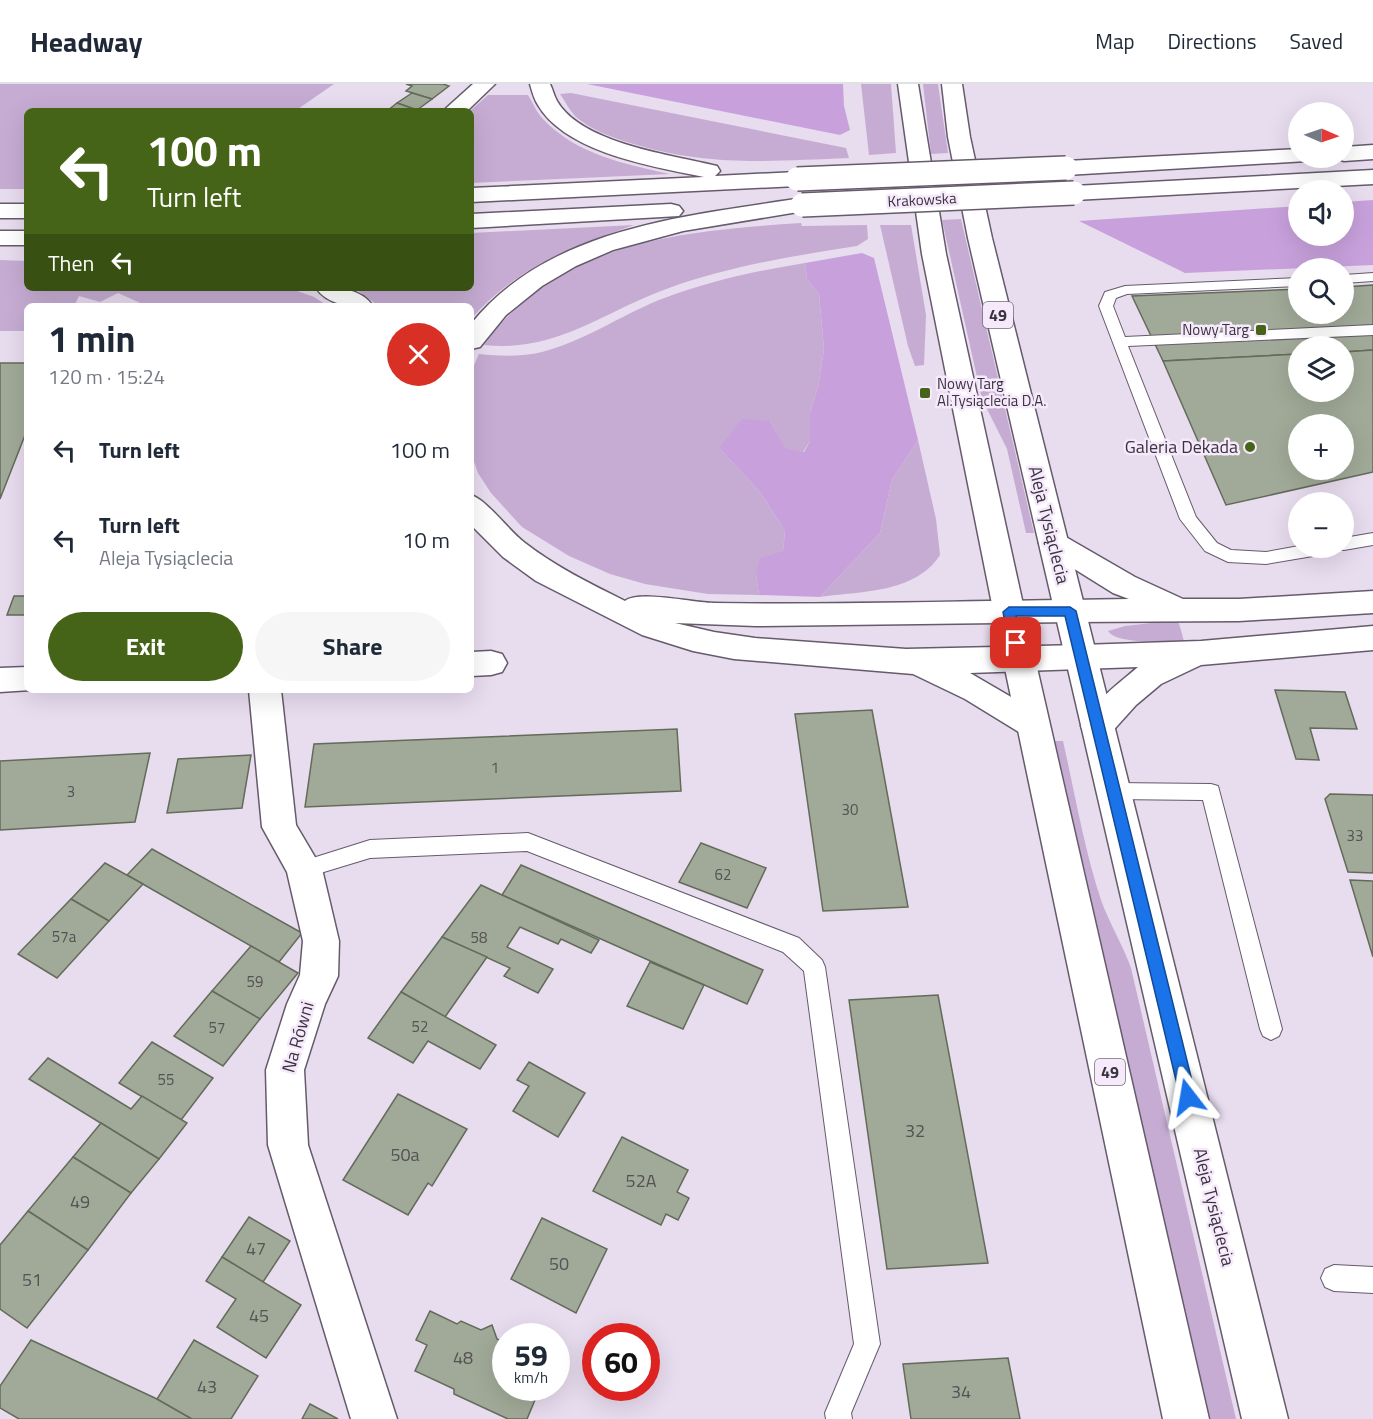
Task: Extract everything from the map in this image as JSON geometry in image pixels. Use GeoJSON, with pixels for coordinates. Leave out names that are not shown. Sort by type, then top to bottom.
{"type":"FeatureCollection","features":[{"type":"Feature","properties":{"kind":"main road"},"geometry":{"type":"LineString","coordinates":[[457,108],[485,84]]}},
{"type":"Feature","properties":{"kind":"main road"},"geometry":{"type":"LineString","coordinates":[[540,84],[548,103],[566,122],[590,137],[620,150],[663,162],[715,172],[797,180]]}},
{"type":"Feature","properties":{"kind":"main road"},"geometry":{"type":"LineString","coordinates":[[909,84],[934,254],[1019,659]]}},
{"type":"Feature","properties":{"kind":"main road","name":"Aleja Tysiąclecia"},"geometry":{"type":"LineString","coordinates":[[952,84],[958,137],[980,238],[1265,1419]]}},
{"type":"Feature","properties":{"kind":"main road"},"geometry":{"type":"LineString","coordinates":[[1354,153],[1373,152]]}},
{"type":"Feature","properties":{"kind":"main road","name":"Krakowska"},"geometry":{"type":"LineString","coordinates":[[474,195],[1288,157]]}},
{"type":"Feature","properties":{"kind":"main road","name":"Krakowska"},"geometry":{"type":"LineString","coordinates":[[474,221],[1373,177]]}},
{"type":"Feature","properties":{"kind":"main road"},"geometry":{"type":"LineString","coordinates":[[474,338],[501,306],[525,286],[579,255],[642,233],[802,205]]}},
{"type":"Feature","properties":{"kind":"main road"},"geometry":{"type":"LineString","coordinates":[[0,211],[24,211]]}},
{"type":"Feature","properties":{"kind":"main road"},"geometry":{"type":"LineString","coordinates":[[0,238],[24,238]]}},
{"type":"Feature","properties":{"kind":"main road"},"geometry":{"type":"LineString","coordinates":[[334,291],[356,303]]}},
{"type":"Feature","properties":{"kind":"main road"},"geometry":{"type":"LineString","coordinates":[[474,509],[491,531],[514,552],[544,573],[653,627],[729,647],[916,662],[1201,653],[1373,638]]}},
{"type":"Feature","properties":{"kind":"main road"},"geometry":{"type":"LineString","coordinates":[[1054,543],[1124,585],[1187,611]]}},
{"type":"Feature","properties":{"kind":"main road"},"geometry":{"type":"LineString","coordinates":[[602,602],[699,614],[1187,611],[1373,602]]}},
{"type":"Feature","properties":{"kind":"main road"},"geometry":{"type":"LineString","coordinates":[[1097,726],[1125,696],[1150,675],[1201,653]]}},
{"type":"Feature","properties":{"kind":"main road","name":"49"},"geometry":{"type":"LineString","coordinates":[[1019,659],[1186,1419]]}},
{"type":"Feature","properties":{"kind":"main road"},"geometry":{"type":"LineString","coordinates":[[916,662],[976,690],[1033,725]]}},
{"type":"Feature","properties":{"kind":"main road"},"geometry":{"type":"LineString","coordinates":[[0,680],[24,679]]}},
{"type":"Feature","properties":{"kind":"main road","name":"Na Równi"},"geometry":{"type":"LineString","coordinates":[[265,693],[279,827],[304,869],[321,941],[319,976],[306,1004],[285,1070],[288,1145],[374,1419]]}},
{"type":"Feature","properties":{"kind":"lane"},"geometry":{"type":"LineString","coordinates":[[1354,279],[1373,278]]}},
{"type":"Feature","properties":{"kind":"lane"},"geometry":{"type":"LineString","coordinates":[[1288,283],[1125,290],[1110,295],[1106,306],[1188,519],[1211,547],[1228,556],[1266,558],[1288,554]]}},
{"type":"Feature","properties":{"kind":"lane"},"geometry":{"type":"LineString","coordinates":[[1119,342],[1373,330]]}},
{"type":"Feature","properties":{"kind":"lane"},"geometry":{"type":"LineString","coordinates":[[1354,542],[1373,539]]}},
{"type":"Feature","properties":{"kind":"lane"},"geometry":{"type":"LineString","coordinates":[[1113,791],[1211,792],[1271,1029]]}},
{"type":"Feature","properties":{"kind":"lane"},"geometry":{"type":"LineString","coordinates":[[304,869],[370,849],[528,842],[791,945],[814,967],[867,1344],[838,1413],[839,1419]]}},
{"type":"Feature","properties":{"kind":"lane"},"geometry":{"type":"LineString","coordinates":[[1334,1278],[1373,1280]]}},
{"type":"Feature","properties":{"kind":"shaded area"},"geometry":{"type":"Polygon","coordinates":[[[0,84],[334,84],[299,108],[24,108],[24,189],[0,189],[0,84]]]}},
{"type":"Feature","properties":{"kind":"shaded area"},"geometry":{"type":"Polygon","coordinates":[[[587,84],[843,84],[844,106],[850,130],[840,135],[587,84]]]}},
{"type":"Feature","properties":{"kind":"shaded area"},"geometry":{"type":"Polygon","coordinates":[[[861,84],[891,84],[896,153],[869,155],[861,84]]]}},
{"type":"Feature","properties":{"kind":"shaded area"},"geometry":{"type":"Polygon","coordinates":[[[923,84],[938,84],[948,153],[931,154],[923,84]]]}},
{"type":"Feature","properties":{"kind":"shaded area"},"geometry":{"type":"Polygon","coordinates":[[[571,93],[846,148],[849,158],[739,161],[658,151],[609,136],[582,122],[574,115],[560,94],[571,93]]]}},
{"type":"Feature","properties":{"kind":"shaded area"},"geometry":{"type":"Polygon","coordinates":[[[488,95],[528,95],[543,119],[556,131],[586,150],[619,162],[670,174],[474,183],[473,108],[488,95]]]}},
{"type":"Feature","properties":{"kind":"shaded area"},"geometry":{"type":"Polygon","coordinates":[[[1373,200],[1373,265],[1354,266],[1354,258],[1288,258],[1288,269],[1185,273],[1079,221],[1288,207],[1288,246],[1354,246],[1354,201],[1373,200]]]}},
{"type":"Feature","properties":{"kind":"shaded area"},"geometry":{"type":"Polygon","coordinates":[[[961,219],[1034,533],[1026,533],[1007,449],[982,399],[942,220],[961,219]]]}},
{"type":"Feature","properties":{"kind":"shaded area"},"geometry":{"type":"Polygon","coordinates":[[[801,223],[802,226],[867,225],[868,239],[857,246],[762,262],[692,280],[645,297],[557,337],[510,346],[484,345],[514,310],[548,283],[586,262],[626,248],[669,237],[801,223]]]}},
{"type":"Feature","properties":{"kind":"shaded area"},"geometry":{"type":"Polygon","coordinates":[[[634,225],[566,251],[526,272],[474,316],[474,303],[375,303],[358,291],[474,291],[474,233],[634,225]]]}},
{"type":"Feature","properties":{"kind":"shaded area"},"geometry":{"type":"Polygon","coordinates":[[[880,225],[911,225],[926,315],[924,365],[915,366],[908,346],[880,225]]]}},
{"type":"Feature","properties":{"kind":"shaded area"},"geometry":{"type":"Polygon","coordinates":[[[862,253],[874,258],[918,440],[892,480],[880,533],[820,597],[759,595],[756,574],[760,558],[783,551],[785,531],[760,492],[719,448],[742,419],[770,421],[785,448],[804,452],[810,441],[810,413],[818,387],[824,349],[819,294],[807,279],[805,263],[862,253]]]}},
{"type":"Feature","properties":{"kind":"shaded area"},"geometry":{"type":"Polygon","coordinates":[[[0,260],[24,261],[24,291],[297,291],[323,303],[140,303],[118,293],[100,302],[79,296],[76,303],[24,303],[24,331],[0,331],[0,260]]]}},
{"type":"Feature","properties":{"kind":"shaded area"},"geometry":{"type":"Polygon","coordinates":[[[805,263],[807,279],[819,294],[824,349],[818,387],[810,413],[810,441],[803,452],[785,449],[770,421],[719,448],[760,492],[785,531],[783,551],[756,574],[759,595],[708,594],[645,584],[610,574],[569,556],[522,527],[491,493],[478,473],[474,462],[474,365],[479,354],[511,356],[542,352],[587,335],[659,300],[731,278],[805,263]]]}},
{"type":"Feature","properties":{"kind":"shaded area"},"geometry":{"type":"Polygon","coordinates":[[[918,440],[936,519],[940,555],[929,568],[901,584],[869,591],[820,597],[880,533],[892,480],[918,440]]]}},
{"type":"Feature","properties":{"kind":"shaded area"},"geometry":{"type":"Polygon","coordinates":[[[1178,620],[1184,641],[1132,640],[1113,635],[1108,631],[1125,626],[1178,620]]]}},
{"type":"Feature","properties":{"kind":"shaded area"},"geometry":{"type":"Polygon","coordinates":[[[1055,741],[1063,741],[1095,880],[1104,909],[1131,968],[1236,1419],[1209,1419],[1055,741]]]}},
{"type":"Feature","properties":{"kind":"building"},"geometry":{"type":"Polygon","coordinates":[[[406,84],[449,86],[432,99],[406,91],[412,86],[406,84]]]}},
{"type":"Feature","properties":{"kind":"building"},"geometry":{"type":"Polygon","coordinates":[[[412,93],[432,99],[420,108],[411,108],[397,103],[412,93]]]}},
{"type":"Feature","properties":{"kind":"building"},"geometry":{"type":"Polygon","coordinates":[[[397,103],[411,108],[391,108],[397,103]]]}},
{"type":"Feature","properties":{"kind":"building","name":"Nowy Targ"},"geometry":{"type":"Polygon","coordinates":[[[1373,285],[1373,350],[1354,351],[1354,336],[1288,336],[1288,355],[1163,361],[1132,296],[1288,289],[1288,324],[1354,324],[1354,286],[1373,285]]]}},
{"type":"Feature","properties":{"kind":"building","name":"Galeria Dekada"},"geometry":{"type":"Polygon","coordinates":[[[1373,350],[1373,472],[1354,476],[1354,414],[1288,414],[1288,480],[1337,480],[1226,505],[1163,361],[1288,355],[1288,402],[1354,402],[1354,351],[1373,350]]]}},
{"type":"Feature","properties":{"kind":"building"},"geometry":{"type":"Polygon","coordinates":[[[0,363],[24,363],[24,438],[0,499],[0,363]]]}},
{"type":"Feature","properties":{"kind":"building"},"geometry":{"type":"Polygon","coordinates":[[[14,596],[24,596],[24,615],[7,615],[14,596]]]}},
{"type":"Feature","properties":{"kind":"building"},"geometry":{"type":"Polygon","coordinates":[[[1275,690],[1345,692],[1357,729],[1310,728],[1319,760],[1296,759],[1275,690]]]}},
{"type":"Feature","properties":{"kind":"building"},"geometry":{"type":"Polygon","coordinates":[[[872,710],[908,907],[823,911],[795,714],[872,710]]]}},
{"type":"Feature","properties":{"kind":"building"},"geometry":{"type":"Polygon","coordinates":[[[677,729],[681,791],[305,807],[314,744],[677,729]]]}},
{"type":"Feature","properties":{"kind":"building"},"geometry":{"type":"Polygon","coordinates":[[[150,753],[135,822],[0,830],[0,761],[150,753]]]}},
{"type":"Feature","properties":{"kind":"building"},"geometry":{"type":"Polygon","coordinates":[[[251,755],[242,808],[167,813],[178,759],[251,755]]]}},
{"type":"Feature","properties":{"kind":"building"},"geometry":{"type":"Polygon","coordinates":[[[1330,794],[1373,795],[1373,873],[1348,872],[1325,799],[1330,794]]]}},
{"type":"Feature","properties":{"kind":"building"},"geometry":{"type":"Polygon","coordinates":[[[701,843],[766,868],[747,908],[679,882],[701,843]]]}},
{"type":"Feature","properties":{"kind":"building"},"geometry":{"type":"Polygon","coordinates":[[[152,849],[302,933],[279,962],[127,875],[152,849]]]}},
{"type":"Feature","properties":{"kind":"building"},"geometry":{"type":"Polygon","coordinates":[[[105,863],[143,884],[109,921],[71,899],[105,863]]]}},
{"type":"Feature","properties":{"kind":"building"},"geometry":{"type":"Polygon","coordinates":[[[521,865],[763,970],[747,1004],[502,895],[521,865]]]}},
{"type":"Feature","properties":{"kind":"building"},"geometry":{"type":"Polygon","coordinates":[[[1350,880],[1373,881],[1373,957],[1350,880]]]}},
{"type":"Feature","properties":{"kind":"building"},"geometry":{"type":"Polygon","coordinates":[[[481,885],[599,940],[591,953],[561,939],[558,944],[520,927],[507,947],[553,969],[538,993],[504,976],[510,968],[442,937],[481,885]]]}},
{"type":"Feature","properties":{"kind":"building"},"geometry":{"type":"Polygon","coordinates":[[[71,899],[109,921],[57,978],[18,954],[71,899]]]}},
{"type":"Feature","properties":{"kind":"building"},"geometry":{"type":"Polygon","coordinates":[[[442,937],[487,957],[445,1017],[401,992],[442,937]]]}},
{"type":"Feature","properties":{"kind":"building"},"geometry":{"type":"Polygon","coordinates":[[[251,946],[298,973],[260,1019],[212,991],[251,946]]]}},
{"type":"Feature","properties":{"kind":"building"},"geometry":{"type":"Polygon","coordinates":[[[650,962],[704,985],[683,1029],[627,1006],[650,962]]]}},
{"type":"Feature","properties":{"kind":"building"},"geometry":{"type":"Polygon","coordinates":[[[212,991],[260,1019],[223,1066],[174,1036],[212,991]]]}},
{"type":"Feature","properties":{"kind":"building"},"geometry":{"type":"Polygon","coordinates":[[[401,992],[496,1045],[480,1069],[428,1041],[413,1063],[368,1038],[401,992]]]}},
{"type":"Feature","properties":{"kind":"building"},"geometry":{"type":"Polygon","coordinates":[[[938,995],[988,1263],[887,1269],[849,1000],[938,995]]]}},
{"type":"Feature","properties":{"kind":"building"},"geometry":{"type":"Polygon","coordinates":[[[152,1042],[213,1078],[181,1120],[119,1083],[152,1042]]]}},
{"type":"Feature","properties":{"kind":"building"},"geometry":{"type":"Polygon","coordinates":[[[48,1058],[131,1109],[142,1096],[187,1123],[159,1159],[29,1079],[48,1058]]]}},
{"type":"Feature","properties":{"kind":"building"},"geometry":{"type":"Polygon","coordinates":[[[529,1062],[585,1093],[558,1137],[513,1111],[529,1086],[517,1080],[529,1062]]]}},
{"type":"Feature","properties":{"kind":"building"},"geometry":{"type":"Polygon","coordinates":[[[398,1094],[467,1129],[432,1186],[428,1183],[408,1215],[343,1180],[398,1094]]]}},
{"type":"Feature","properties":{"kind":"building"},"geometry":{"type":"Polygon","coordinates":[[[101,1123],[159,1159],[131,1193],[73,1157],[101,1123]]]}},
{"type":"Feature","properties":{"kind":"building"},"geometry":{"type":"Polygon","coordinates":[[[622,1137],[688,1170],[677,1192],[689,1198],[678,1220],[666,1214],[661,1225],[593,1191],[622,1137]]]}},
{"type":"Feature","properties":{"kind":"building"},"geometry":{"type":"Polygon","coordinates":[[[73,1157],[131,1193],[88,1250],[28,1211],[73,1157]]]}},
{"type":"Feature","properties":{"kind":"building"},"geometry":{"type":"Polygon","coordinates":[[[28,1211],[88,1250],[27,1328],[0,1309],[0,1245],[28,1211]]]}},
{"type":"Feature","properties":{"kind":"building"},"geometry":{"type":"Polygon","coordinates":[[[249,1217],[290,1241],[263,1282],[222,1257],[249,1217]]]}},
{"type":"Feature","properties":{"kind":"building"},"geometry":{"type":"Polygon","coordinates":[[[542,1218],[607,1249],[576,1313],[511,1279],[542,1218]]]}},
{"type":"Feature","properties":{"kind":"building"},"geometry":{"type":"Polygon","coordinates":[[[222,1257],[301,1305],[266,1358],[217,1327],[236,1299],[206,1281],[222,1257]]]}},
{"type":"Feature","properties":{"kind":"building"},"geometry":{"type":"Polygon","coordinates":[[[430,1311],[457,1324],[461,1321],[481,1330],[492,1325],[492,1401],[535,1401],[527,1419],[508,1419],[454,1394],[454,1389],[415,1371],[427,1345],[416,1340],[430,1311]]]}},
{"type":"Feature","properties":{"kind":"building"},"geometry":{"type":"Polygon","coordinates":[[[31,1340],[157,1399],[192,1419],[19,1419],[0,1408],[0,1386],[31,1340]]]}},
{"type":"Feature","properties":{"kind":"building"},"geometry":{"type":"Polygon","coordinates":[[[194,1340],[258,1376],[231,1419],[192,1419],[157,1399],[194,1340]]]}},
{"type":"Feature","properties":{"kind":"building"},"geometry":{"type":"Polygon","coordinates":[[[1008,1358],[1020,1419],[911,1419],[903,1364],[1008,1358]]]}},
{"type":"Feature","properties":{"kind":"building"},"geometry":{"type":"Polygon","coordinates":[[[310,1404],[338,1419],[302,1419],[310,1404]]]}},
{"type":"Feature","properties":{"kind":"place","name":"Nowy Targ"},"geometry":{"type":"Point","coordinates":[1261,330]}},
{"type":"Feature","properties":{"kind":"place","name":"Nowy Targ Al.Tysiąclecia D.A."},"geometry":{"type":"Point","coordinates":[925,393]}},
{"type":"Feature","properties":{"kind":"place","name":"Galeria Dekada"},"geometry":{"type":"Point","coordinates":[1250,447]}},
{"type":"Feature","properties":{"kind":"route"},"geometry":{"type":"LineString","coordinates":[[1016,643],[1009,612],[1070,611],[1188,1097]]}}]}
